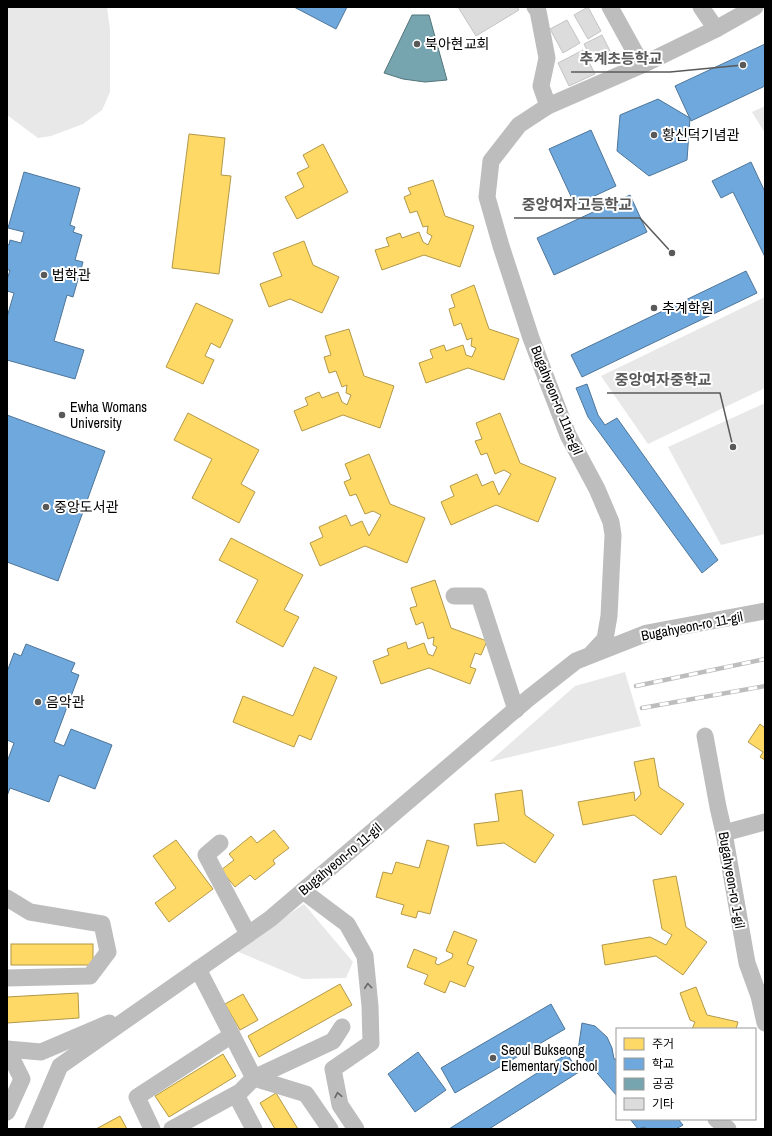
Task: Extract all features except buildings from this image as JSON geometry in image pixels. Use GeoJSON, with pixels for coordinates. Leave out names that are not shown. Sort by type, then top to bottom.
{"type":"FeatureCollection","features":[{"type":"Feature","properties":{"kind":"street"},"geometry":{"type":"LineString","coordinates":[[535,7],[538,11],[547,58],[540,86],[548,106],[642,65],[716,29],[755,7]]}},
{"type":"Feature","properties":{"kind":"street"},"geometry":{"type":"LineString","coordinates":[[610,7],[642,65]]}},
{"type":"Feature","properties":{"kind":"street"},"geometry":{"type":"LineString","coordinates":[[701,7],[716,29]]}},
{"type":"Feature","properties":{"kind":"street","name":"Bugahyeon-ro 11na-gil"},"geometry":{"type":"LineString","coordinates":[[548,106],[519,125],[491,161],[486,197],[531,338],[568,435],[597,489],[611,522],[613,535],[609,616],[605,639],[582,658]]}},
{"type":"Feature","properties":{"kind":"street"},"geometry":{"type":"LineString","coordinates":[[454,596],[479,596],[516,710]]}},
{"type":"Feature","properties":{"kind":"street","name":"Bugahyeon-ro 11-gil"},"geometry":{"type":"LineString","coordinates":[[142,1008],[270,919],[529,698],[582,658],[646,633],[765,611]]}},
{"type":"Feature","properties":{"kind":"street","name":"Bugahyeon-ro 1-gil"},"geometry":{"type":"LineString","coordinates":[[705,736],[747,963],[759,996],[765,1023]]}},
{"type":"Feature","properties":{"kind":"street"},"geometry":{"type":"LineString","coordinates":[[724,834],[765,822]]}},
{"type":"Feature","properties":{"kind":"street"},"geometry":{"type":"LineString","coordinates":[[220,843],[206,855],[248,934]]}},
{"type":"Feature","properties":{"kind":"street"},"geometry":{"type":"LineString","coordinates":[[303,891],[347,924],[365,956],[370,1006],[370,1043],[333,1069],[340,1105],[356,1129]]}},
{"type":"Feature","properties":{"kind":"street"},"geometry":{"type":"LineString","coordinates":[[7,898],[30,912],[102,924],[108,952],[90,976],[7,978]]}},
{"type":"Feature","properties":{"kind":"street"},"geometry":{"type":"LineString","coordinates":[[198,969],[254,1078],[306,1094],[330,1129]]}},
{"type":"Feature","properties":{"kind":"street"},"geometry":{"type":"LineString","coordinates":[[7,1049],[41,1052],[142,1008]]}},
{"type":"Feature","properties":{"kind":"street"},"geometry":{"type":"LineString","coordinates":[[34,1129],[60,1066],[142,1008]]}},
{"type":"Feature","properties":{"kind":"street"},"geometry":{"type":"LineString","coordinates":[[172,1129],[236,1095],[254,1078],[333,1041],[342,1027]]}},
{"type":"Feature","properties":{"kind":"street"},"geometry":{"type":"LineString","coordinates":[[152,1129],[137,1097],[232,1035]]}},
{"type":"Feature","properties":{"kind":"street"},"geometry":{"type":"LineString","coordinates":[[7,1049],[22,1079],[7,1112]]}},
{"type":"Feature","properties":{"kind":"street"},"geometry":{"type":"LineString","coordinates":[[236,1095],[254,1129]]}},
{"type":"Feature","properties":{"kind":"street"},"geometry":{"type":"LineString","coordinates":[[717,1120],[728,1129]]}},
{"type":"Feature","properties":{"kind":"shaded area"},"geometry":{"type":"Polygon","coordinates":[[[7,7],[107,7],[110,30],[110,92],[102,110],[83,124],[51,136],[38,138],[7,115],[7,7]]]}},
{"type":"Feature","properties":{"kind":"shaded area"},"geometry":{"type":"Polygon","coordinates":[[[765,106],[765,133],[752,112],[765,106]]]}},
{"type":"Feature","properties":{"kind":"shaded area"},"geometry":{"type":"Polygon","coordinates":[[[765,297],[765,388],[648,444],[601,376],[765,297]]]}},
{"type":"Feature","properties":{"kind":"shaded area"},"geometry":{"type":"Polygon","coordinates":[[[765,403],[765,534],[721,545],[668,447],[765,403]]]}},
{"type":"Feature","properties":{"kind":"shaded area"},"geometry":{"type":"Polygon","coordinates":[[[625,672],[641,726],[489,762],[575,686],[625,672]]]}},
{"type":"Feature","properties":{"kind":"shaded area"},"geometry":{"type":"Polygon","coordinates":[[[304,904],[353,962],[346,978],[303,979],[236,951],[304,904]]]}},
{"type":"Feature","properties":{"kind":"railway"},"geometry":{"type":"LineString","coordinates":[[636,686],[765,659]]}},
{"type":"Feature","properties":{"kind":"railway"},"geometry":{"type":"LineString","coordinates":[[642,708],[765,686]]}},
{"type":"Feature","properties":{"kind":"place","name":"북아현교회"},"geometry":{"type":"Point","coordinates":[417,44]}},
{"type":"Feature","properties":{"kind":"place","name":"추계초등학교"},"geometry":{"type":"Point","coordinates":[743,65]}},
{"type":"Feature","properties":{"kind":"place","name":"황신덕기념관"},"geometry":{"type":"Point","coordinates":[654,135]}},
{"type":"Feature","properties":{"kind":"place","name":"중앙여자고등학교"},"geometry":{"type":"Point","coordinates":[672,253]}},
{"type":"Feature","properties":{"kind":"place","name":"법학관"},"geometry":{"type":"Point","coordinates":[44,275]}},
{"type":"Feature","properties":{"kind":"place","name":"추계학원"},"geometry":{"type":"Point","coordinates":[654,308]}},
{"type":"Feature","properties":{"kind":"place","name":"Ewha Womans University"},"geometry":{"type":"Point","coordinates":[62,415]}},
{"type":"Feature","properties":{"kind":"place","name":"중앙여자중학교"},"geometry":{"type":"Point","coordinates":[733,447]}},
{"type":"Feature","properties":{"kind":"place","name":"중앙도서관"},"geometry":{"type":"Point","coordinates":[46,507]}},
{"type":"Feature","properties":{"kind":"place","name":"음악관"},"geometry":{"type":"Point","coordinates":[38,702]}},
{"type":"Feature","properties":{"kind":"place","name":"Seoul Bukseong Elementary School"},"geometry":{"type":"Point","coordinates":[493,1058]}}]}
